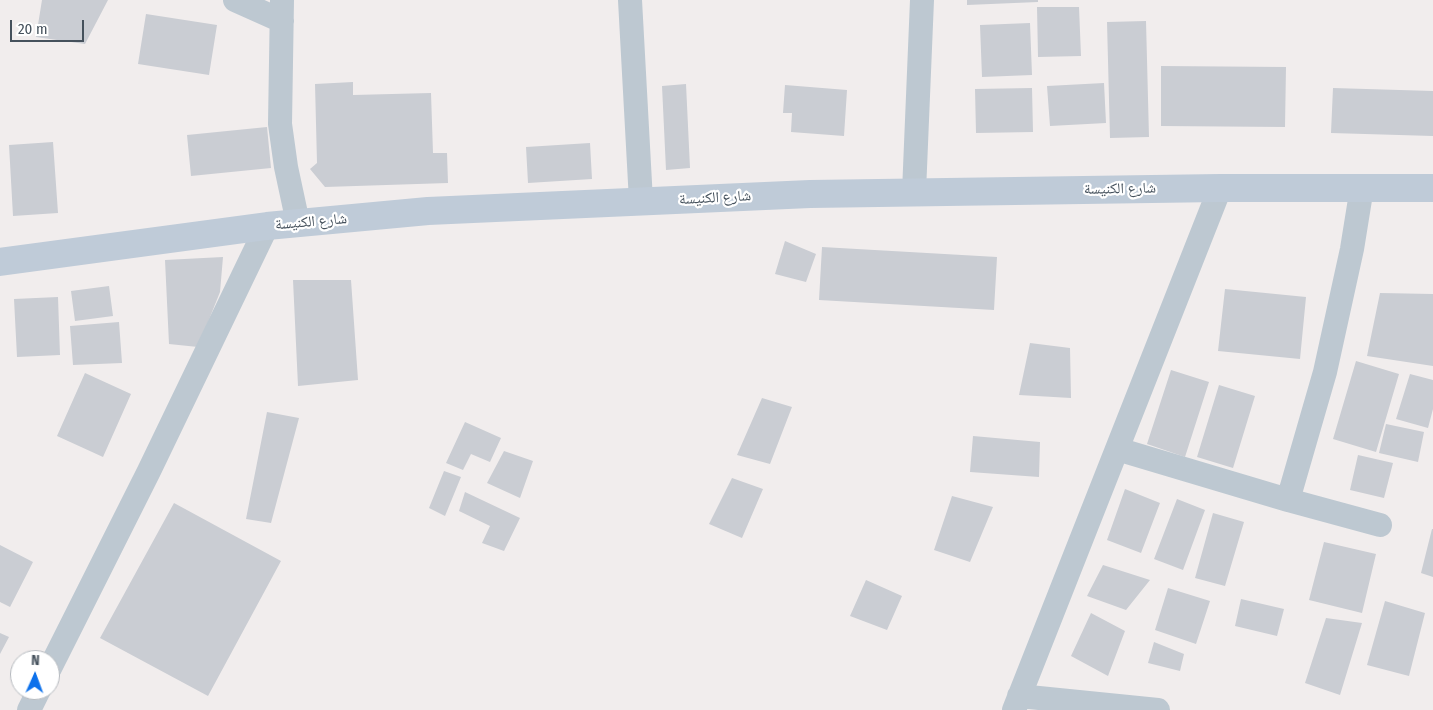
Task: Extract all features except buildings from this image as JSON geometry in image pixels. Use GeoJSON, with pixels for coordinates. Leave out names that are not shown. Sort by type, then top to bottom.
{"type":"FeatureCollection","features":[{"type":"Feature","properties":{"kind":"main road","name":"شارع الكنيسة"},"geometry":{"type":"LineString","coordinates":[[0,262],[267,226],[428,211],[810,194],[1220,188],[1433,188]]}},
{"type":"Feature","properties":{"kind":"street"},"geometry":{"type":"LineString","coordinates":[[235,0],[282,11],[280,124],[286,167],[298,223]]}},
{"type":"Feature","properties":{"kind":"street"},"geometry":{"type":"LineString","coordinates":[[630,0],[641,201]]}},
{"type":"Feature","properties":{"kind":"street"},"geometry":{"type":"LineString","coordinates":[[914,192],[922,0]]}},
{"type":"Feature","properties":{"kind":"street"},"geometry":{"type":"LineString","coordinates":[[1288,500],[1325,372],[1352,248],[1362,187]]}},
{"type":"Feature","properties":{"kind":"street"},"geometry":{"type":"LineString","coordinates":[[1158,710],[1016,703],[1220,188]]}},
{"type":"Feature","properties":{"kind":"street"},"geometry":{"type":"LineString","coordinates":[[59,650],[149,471],[267,226]]}},
{"type":"Feature","properties":{"kind":"street"},"geometry":{"type":"LineString","coordinates":[[1117,449],[1288,500],[1380,525]]}}]}
